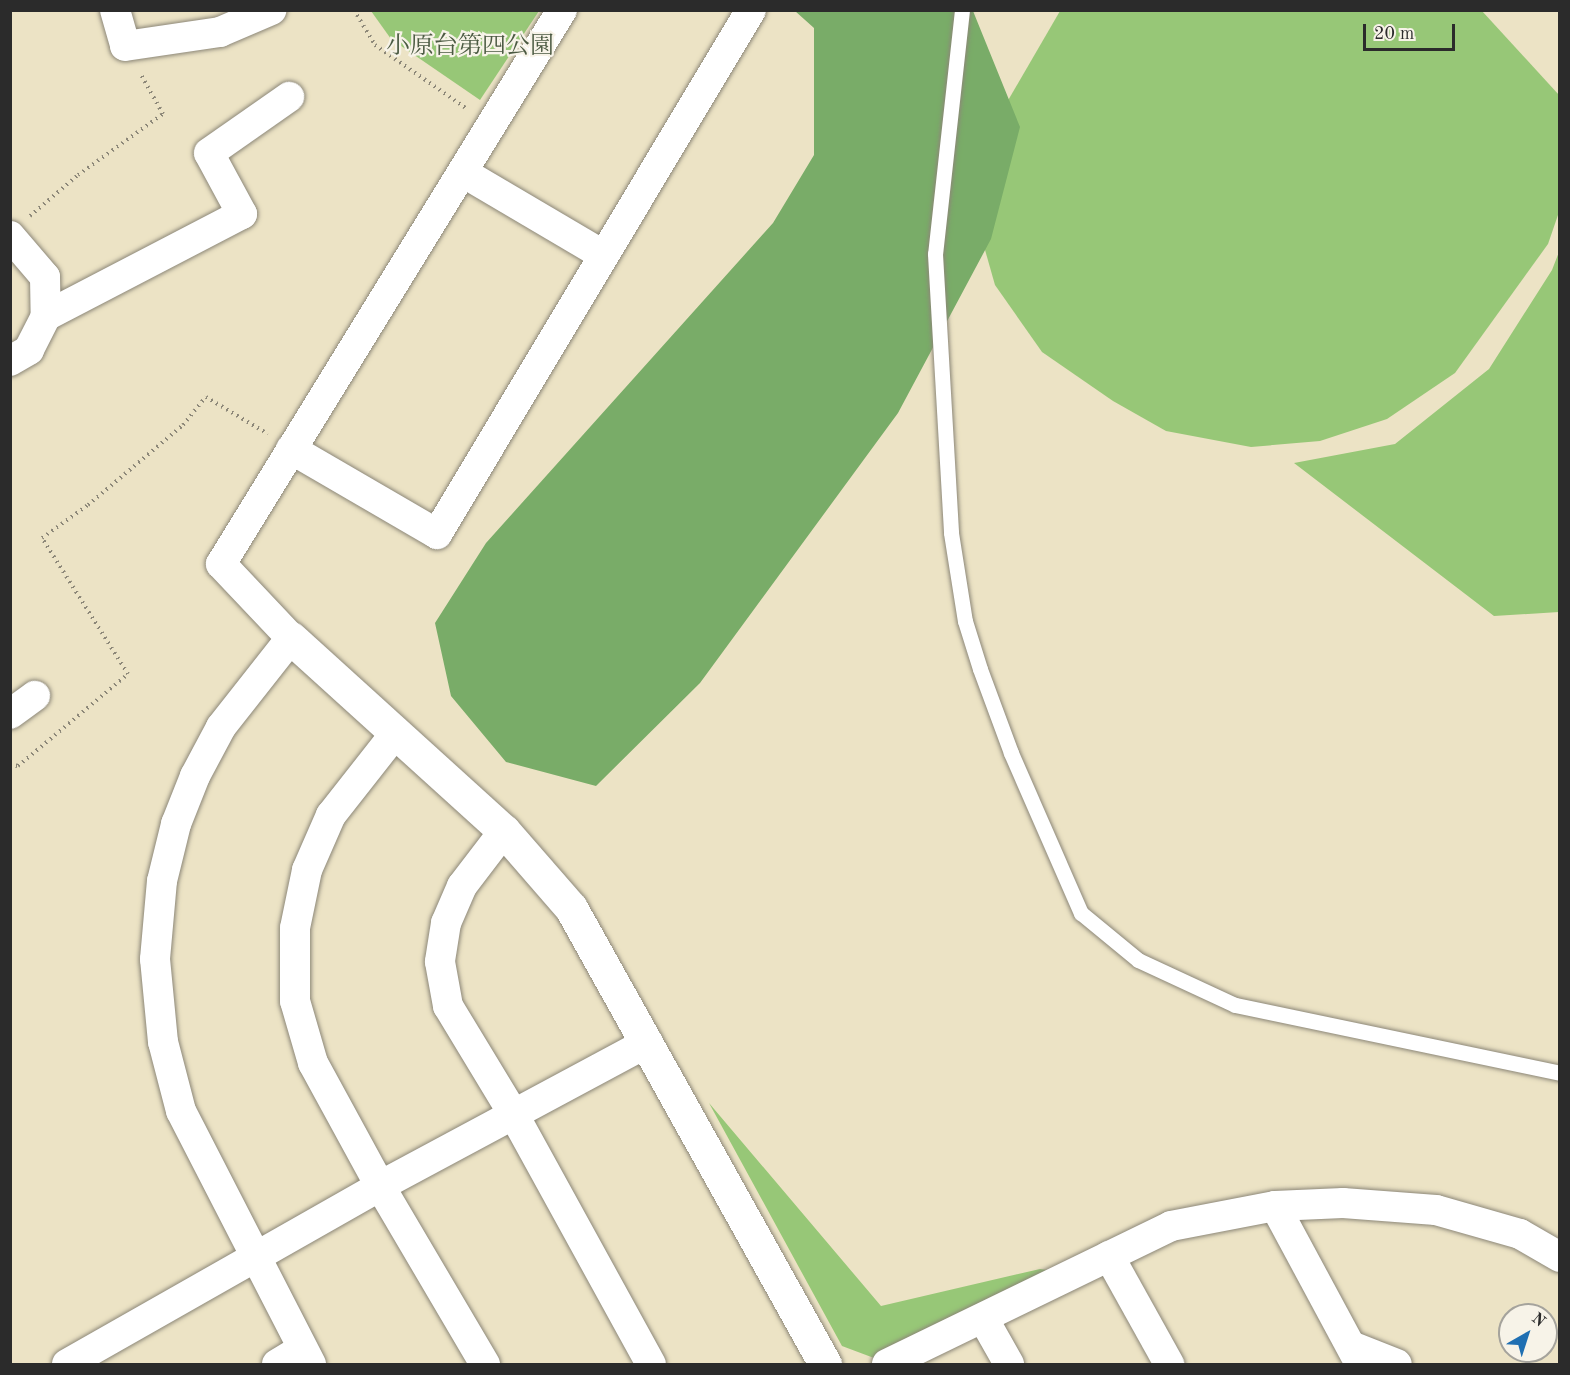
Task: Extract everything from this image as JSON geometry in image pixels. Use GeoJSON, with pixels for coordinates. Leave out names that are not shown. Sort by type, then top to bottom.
{"type":"FeatureCollection","features":[{"type":"Feature","properties":{"kind":"street"},"geometry":{"type":"LineString","coordinates":[[115,10],[125,46],[220,32],[271,10]]}},
{"type":"Feature","properties":{"kind":"street"},"geometry":{"type":"LineString","coordinates":[[562,10],[464,172],[279,441],[221,564],[291,638],[394,735],[504,831],[571,908],[648,1042],[825,1365]]}},
{"type":"Feature","properties":{"kind":"street"},"geometry":{"type":"LineString","coordinates":[[279,441],[436,534],[751,10]]}},
{"type":"Feature","properties":{"kind":"street"},"geometry":{"type":"LineString","coordinates":[[46,316],[242,214],[209,153],[289,97]]}},
{"type":"Feature","properties":{"kind":"street"},"geometry":{"type":"LineString","coordinates":[[464,172],[603,255]]}},
{"type":"Feature","properties":{"kind":"street"},"geometry":{"type":"LineString","coordinates":[[10,361],[29,350],[46,316],[45,278],[16,230]]}},
{"type":"Feature","properties":{"kind":"street"},"geometry":{"type":"LineString","coordinates":[[277,1365],[307,1357],[254,1258],[181,1111],[163,1042],[155,959],[162,881],[176,824],[195,776],[221,727],[291,638]]}},
{"type":"Feature","properties":{"kind":"street"},"geometry":{"type":"LineString","coordinates":[[10,714],[35,696]]}},
{"type":"Feature","properties":{"kind":"street"},"geometry":{"type":"LineString","coordinates":[[394,735],[331,815],[307,870],[295,928],[295,1001],[313,1063],[380,1186],[485,1365]]}},
{"type":"Feature","properties":{"kind":"street"},"geometry":{"type":"LineString","coordinates":[[504,831],[462,886],[446,924],[440,962],[448,1006],[514,1115],[651,1365]]}},
{"type":"Feature","properties":{"kind":"street"},"geometry":{"type":"LineString","coordinates":[[67,1365],[380,1186],[648,1042]]}},
{"type":"Feature","properties":{"kind":"street"},"geometry":{"type":"LineString","coordinates":[[887,1365],[1171,1226],[1275,1206],[1343,1203],[1436,1210],[1520,1234],[1560,1257]]}},
{"type":"Feature","properties":{"kind":"street"},"geometry":{"type":"LineString","coordinates":[[1275,1206],[1355,1355],[1397,1365]]}},
{"type":"Feature","properties":{"kind":"street"},"geometry":{"type":"LineString","coordinates":[[1109,1256],[1169,1365]]}},
{"type":"Feature","properties":{"kind":"street"},"geometry":{"type":"LineString","coordinates":[[983,1318],[1009,1365]]}},
{"type":"Feature","properties":{"kind":"lane"},"geometry":{"type":"LineString","coordinates":[[962,10],[935,254],[951,534],[965,621],[980,669],[1011,753],[1081,913],[1138,960],[1235,1005],[1560,1073]]}},
{"type":"Feature","properties":{"kind":"path"},"geometry":{"type":"LineString","coordinates":[[354,10],[375,45],[492,126]]}},
{"type":"Feature","properties":{"kind":"path"},"geometry":{"type":"LineString","coordinates":[[16,230],[78,175],[163,114],[125,46]]}},
{"type":"Feature","properties":{"kind":"path"},"geometry":{"type":"LineString","coordinates":[[10,764],[18,766],[128,674],[42,538],[88,506],[183,425],[206,397],[279,441]]}},
{"type":"Feature","properties":{"kind":"green space","name":"小原台第四公園"},"geometry":{"type":"Polygon","coordinates":[[[371,11],[539,11],[480,100],[391,39],[371,11]]]}},
{"type":"Feature","properties":{"kind":"green space"},"geometry":{"type":"Polygon","coordinates":[[[795,11],[973,11],[1020,127],[991,239],[898,413],[700,683],[596,786],[506,762],[451,696],[435,623],[486,543],[773,223],[814,155],[814,28],[795,11]]]}},
{"type":"Feature","properties":{"kind":"green space"},"geometry":{"type":"Polygon","coordinates":[[[1060,11],[1482,11],[1559,95],[1559,212],[1548,244],[1455,373],[1387,419],[1320,441],[1251,447],[1166,431],[1113,401],[1042,352],[995,285],[964,176],[1060,11]]]}},
{"type":"Feature","properties":{"kind":"green space"},"geometry":{"type":"Polygon","coordinates":[[[1559,252],[1559,612],[1494,616],[1294,463],[1395,444],[1489,369],[1552,270],[1559,252]]]}},
{"type":"Feature","properties":{"kind":"green space"},"geometry":{"type":"Polygon","coordinates":[[[709,1103],[881,1306],[1040,1269],[1055,1271],[874,1358],[842,1346],[709,1103]]]}}]}
